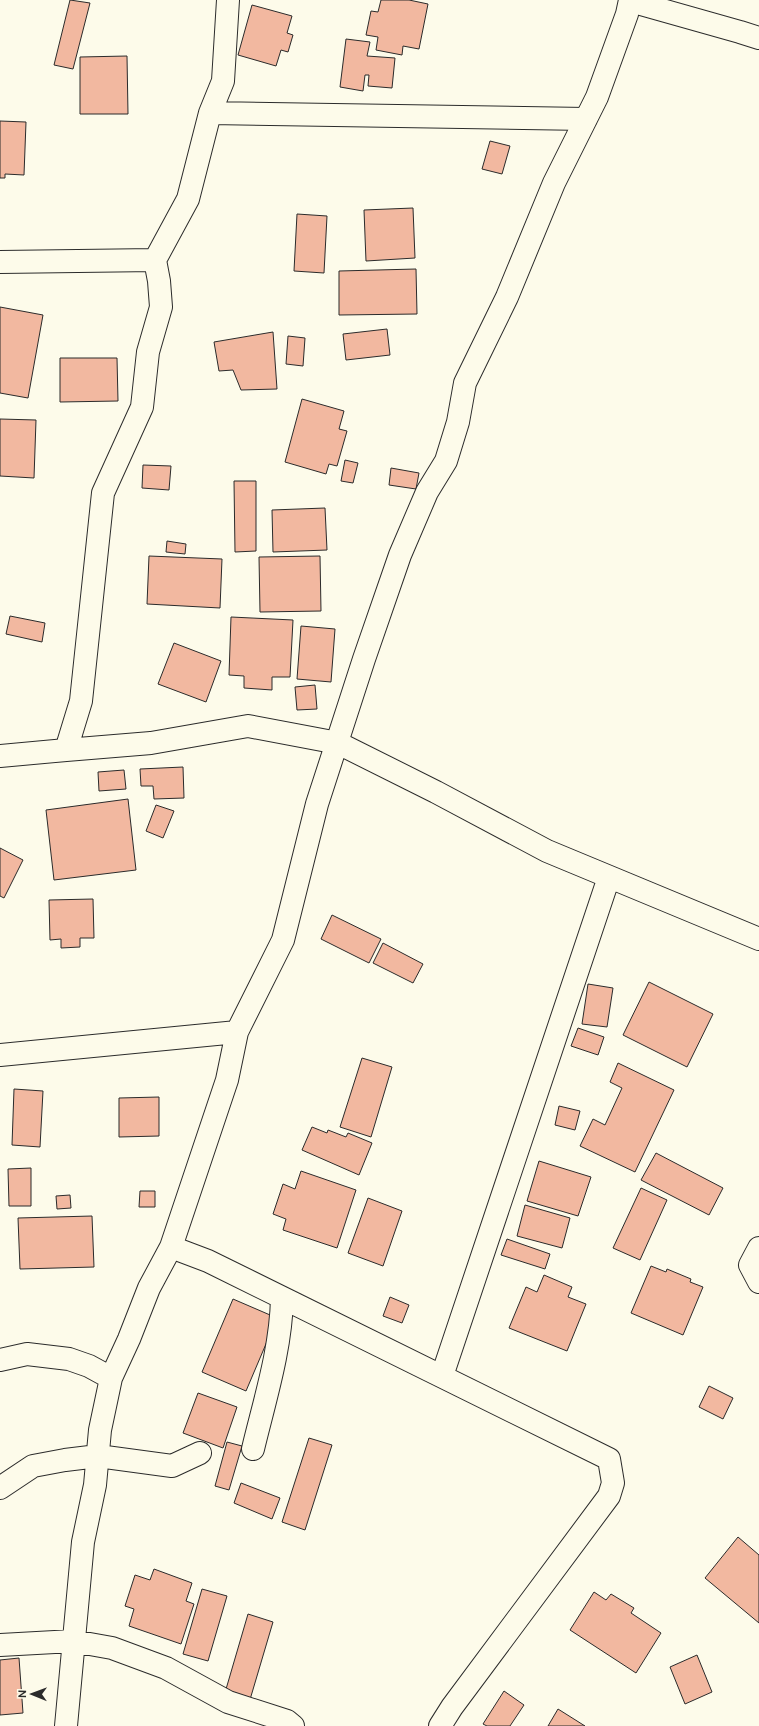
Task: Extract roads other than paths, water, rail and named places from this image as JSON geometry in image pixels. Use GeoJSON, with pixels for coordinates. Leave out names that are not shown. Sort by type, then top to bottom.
{"type":"FeatureCollection","features":[{"type":"Feature","properties":{"kind":"street"},"geometry":{"type":"LineString","coordinates":[[66,750],[80,701],[103,493],[142,407],[148,352],[161,307],[159,281],[155,260],[188,199],[210,113],[223,81],[228,0]]}},
{"type":"Feature","properties":{"kind":"street"},"geometry":{"type":"LineString","coordinates":[[66,1726],[83,1542],[95,1485],[100,1430],[111,1378],[129,1339],[149,1288],[171,1247],[227,1080],[237,1032],[283,940],[317,804],[338,743],[368,646],[400,555],[427,492],[446,461],[458,422],[465,383],[507,297],[554,183],[597,97],[627,14],[630,0],[759,38]]}},
{"type":"Feature","properties":{"kind":"street"},"geometry":{"type":"LineString","coordinates":[[210,113],[586,119]]}},
{"type":"Feature","properties":{"kind":"street"},"geometry":{"type":"LineString","coordinates":[[0,262],[155,260]]}},
{"type":"Feature","properties":{"kind":"street"},"geometry":{"type":"LineString","coordinates":[[0,756],[151,742],[248,726],[338,743],[436,792],[547,851],[759,939]]}},
{"type":"Feature","properties":{"kind":"street"},"geometry":{"type":"LineString","coordinates":[[442,1376],[609,877]]}},
{"type":"Feature","properties":{"kind":"street"},"geometry":{"type":"LineString","coordinates":[[0,1055],[237,1032]]}},
{"type":"Feature","properties":{"kind":"street"},"geometry":{"type":"LineString","coordinates":[[171,1247],[208,1261],[609,1459],[613,1483],[609,1496],[440,1726]]}},
{"type":"Feature","properties":{"kind":"street"},"geometry":{"type":"LineString","coordinates":[[759,1248],[750,1266],[759,1282]]}},
{"type":"Feature","properties":{"kind":"street"},"geometry":{"type":"LineString","coordinates":[[253,1449],[277,1351],[281,1326],[282,1298]]}},
{"type":"Feature","properties":{"kind":"street"},"geometry":{"type":"LineString","coordinates":[[0,1360],[27,1354],[69,1359],[89,1366],[111,1378]]}},
{"type":"Feature","properties":{"kind":"street"},"geometry":{"type":"LineString","coordinates":[[0,1488],[33,1466],[98,1456],[172,1466],[200,1453]]}},
{"type":"Feature","properties":{"kind":"street"},"geometry":{"type":"LineString","coordinates":[[0,1645],[73,1641],[112,1648],[138,1656],[166,1668],[228,1702],[287,1721],[293,1726]]}}]}
